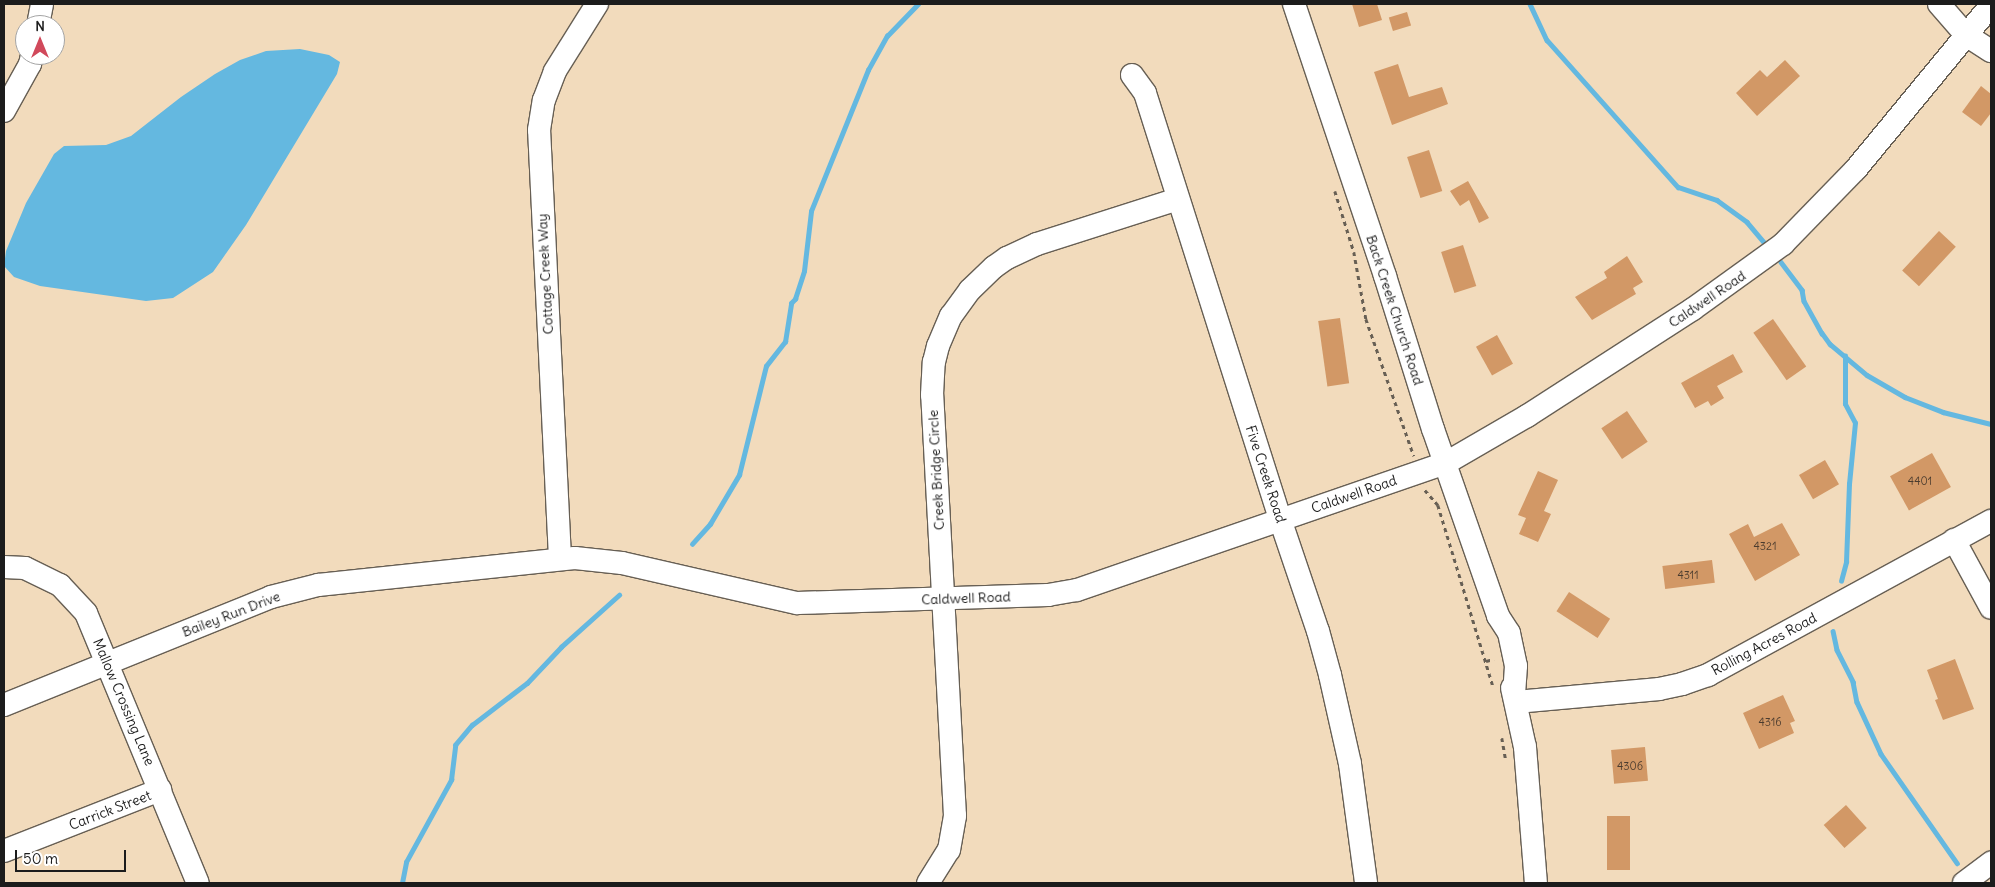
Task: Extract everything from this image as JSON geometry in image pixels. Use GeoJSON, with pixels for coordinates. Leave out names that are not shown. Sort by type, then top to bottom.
{"type":"FeatureCollection","features":[{"type":"Feature","properties":{"kind":"street","name":"Cottage Creek Way"},"geometry":{"type":"LineString","coordinates":[[560,558],[538,130],[544,100],[555,71],[597,4]]}},
{"type":"Feature","properties":{"kind":"street","name":"Back Creek Church Road"},"geometry":{"type":"LineString","coordinates":[[1294,4],[1385,276],[1433,429],[1498,616],[1493,634],[1508,694],[1525,747],[1536,883]]}},
{"type":"Feature","properties":{"kind":"street"},"geometry":{"type":"LineString","coordinates":[[1939,4],[1966,35],[1991,51]]}},
{"type":"Feature","properties":{"kind":"street","name":"Caldwell Road"},"geometry":{"type":"LineString","coordinates":[[560,558],[591,558],[622,563],[797,603],[943,599],[1062,593],[1446,463],[1527,416],[1693,309],[1783,244],[1856,169],[1991,5]]}},
{"type":"Feature","properties":{"kind":"street"},"geometry":{"type":"LineString","coordinates":[[4,111],[29,65]]}},
{"type":"Feature","properties":{"kind":"street","name":"Five Creek Road"},"geometry":{"type":"LineString","coordinates":[[1132,75],[1145,93],[1280,520],[1318,631],[1341,719],[1358,809],[1366,883]]}},
{"type":"Feature","properties":{"kind":"street","name":"Creek Bridge Circle"},"geometry":{"type":"LineString","coordinates":[[928,883],[949,850],[955,816],[932,395],[934,362],[951,316],[981,278],[1022,250],[1178,199]]}},
{"type":"Feature","properties":{"kind":"street","name":"Rolling Acres Road"},"geometry":{"type":"LineString","coordinates":[[1508,694],[1627,693],[1682,684],[1708,675],[1991,521]]}},
{"type":"Feature","properties":{"kind":"street"},"geometry":{"type":"LineString","coordinates":[[1954,540],[1991,608]]}},
{"type":"Feature","properties":{"kind":"street","name":"Bailey Run Drive"},"geometry":{"type":"LineString","coordinates":[[4,706],[271,597],[318,585],[560,558]]}},
{"type":"Feature","properties":{"kind":"street","name":"Mallow Crossing Lane"},"geometry":{"type":"LineString","coordinates":[[4,567],[25,568],[60,585],[86,613],[198,883]]}},
{"type":"Feature","properties":{"kind":"street","name":"Carrick Street"},"geometry":{"type":"LineString","coordinates":[[4,851],[160,790]]}},
{"type":"Feature","properties":{"kind":"street"},"geometry":{"type":"LineString","coordinates":[[1964,883],[1991,863]]}},
{"type":"Feature","properties":{"kind":"path"},"geometry":{"type":"LineString","coordinates":[[1354,252],[1366,318],[1413,454]]}},
{"type":"Feature","properties":{"kind":"path"},"geometry":{"type":"LineString","coordinates":[[1407,437],[1415,434]]}},
{"type":"Feature","properties":{"kind":"path"},"geometry":{"type":"LineString","coordinates":[[1424,489],[1438,505],[1486,661],[1508,694]]}},
{"type":"Feature","properties":{"kind":"path"},"geometry":{"type":"LineString","coordinates":[[1486,661],[1494,659]]}},
{"type":"Feature","properties":{"kind":"path"},"geometry":{"type":"LineString","coordinates":[[1502,733],[1507,767]]}},
{"type":"Feature","properties":{"kind":"water"},"geometry":{"type":"Polygon","coordinates":[[[300,49],[329,55],[340,62],[337,74],[246,225],[213,272],[173,298],[146,301],[40,286],[14,277],[4,266],[6,251],[26,203],[54,154],[64,146],[106,145],[131,136],[181,97],[240,60],[266,51],[300,49]]]}},
{"type":"Feature","properties":{"kind":"building"},"geometry":{"type":"Polygon","coordinates":[[[1352,4],[1377,4],[1382,20],[1359,27],[1352,4]]]}},
{"type":"Feature","properties":{"kind":"building"},"geometry":{"type":"Polygon","coordinates":[[[1407,12],[1411,25],[1393,31],[1389,18],[1407,12]]]}},
{"type":"Feature","properties":{"kind":"building"},"geometry":{"type":"Polygon","coordinates":[[[1785,60],[1800,76],[1757,116],[1736,93],[1760,70],[1767,77],[1785,60]]]}},
{"type":"Feature","properties":{"kind":"building"},"geometry":{"type":"Polygon","coordinates":[[[1398,64],[1409,97],[1442,87],[1448,104],[1392,125],[1374,72],[1398,64]]]}},
{"type":"Feature","properties":{"kind":"building"},"geometry":{"type":"Polygon","coordinates":[[[1981,86],[1991,94],[1991,113],[1981,126],[1962,112],[1981,86]]]}},
{"type":"Feature","properties":{"kind":"building"},"geometry":{"type":"Polygon","coordinates":[[[1429,150],[1442,191],[1420,198],[1407,157],[1429,150]]]}},
{"type":"Feature","properties":{"kind":"building"},"geometry":{"type":"Polygon","coordinates":[[[1468,181],[1489,218],[1479,223],[1469,200],[1460,206],[1450,191],[1468,181]]]}},
{"type":"Feature","properties":{"kind":"building"},"geometry":{"type":"Polygon","coordinates":[[[1939,231],[1956,247],[1919,286],[1902,270],[1939,231]]]}},
{"type":"Feature","properties":{"kind":"building"},"geometry":{"type":"Polygon","coordinates":[[[1463,245],[1476,286],[1454,293],[1441,252],[1463,245]]]}},
{"type":"Feature","properties":{"kind":"building"},"geometry":{"type":"Polygon","coordinates":[[[1627,256],[1643,282],[1633,288],[1636,294],[1592,320],[1575,297],[1607,278],[1604,272],[1627,256]]]}},
{"type":"Feature","properties":{"kind":"building"},"geometry":{"type":"Polygon","coordinates":[[[1340,318],[1349,383],[1327,386],[1318,321],[1340,318]]]}},
{"type":"Feature","properties":{"kind":"building"},"geometry":{"type":"Polygon","coordinates":[[[1773,319],[1806,367],[1787,380],[1753,333],[1773,319]]]}},
{"type":"Feature","properties":{"kind":"building"},"geometry":{"type":"Polygon","coordinates":[[[1497,335],[1513,364],[1492,375],[1476,347],[1497,335]]]}},
{"type":"Feature","properties":{"kind":"building"},"geometry":{"type":"Polygon","coordinates":[[[1733,354],[1743,372],[1717,386],[1724,398],[1711,406],[1708,401],[1695,408],[1681,383],[1733,354]]]}},
{"type":"Feature","properties":{"kind":"building"},"geometry":{"type":"Polygon","coordinates":[[[1627,411],[1648,442],[1622,459],[1601,428],[1627,411]]]}},
{"type":"Feature","properties":{"kind":"building"},"geometry":{"type":"Polygon","coordinates":[[[1932,453],[1951,487],[1909,510],[1890,476],[1932,453]]]}},
{"type":"Feature","properties":{"kind":"building"},"geometry":{"type":"Polygon","coordinates":[[[1825,460],[1839,484],[1813,499],[1799,475],[1825,460]]]}},
{"type":"Feature","properties":{"kind":"building"},"geometry":{"type":"Polygon","coordinates":[[[1538,471],[1558,480],[1544,511],[1551,514],[1538,542],[1519,534],[1526,518],[1518,515],[1538,471]]]}},
{"type":"Feature","properties":{"kind":"building"},"geometry":{"type":"Polygon","coordinates":[[[1782,523],[1800,555],[1755,581],[1729,534],[1748,524],[1754,537],[1782,523]]]}},
{"type":"Feature","properties":{"kind":"building"},"geometry":{"type":"Polygon","coordinates":[[[1712,560],[1715,583],[1665,589],[1662,566],[1712,560]]]}},
{"type":"Feature","properties":{"kind":"building"},"geometry":{"type":"Polygon","coordinates":[[[1569,592],[1610,619],[1598,638],[1556,611],[1569,592]]]}},
{"type":"Feature","properties":{"kind":"building"},"geometry":{"type":"Polygon","coordinates":[[[1955,659],[1974,709],[1943,720],[1935,700],[1938,699],[1927,670],[1955,659]]]}},
{"type":"Feature","properties":{"kind":"building"},"geometry":{"type":"Polygon","coordinates":[[[1783,695],[1795,721],[1790,723],[1794,733],[1759,749],[1743,713],[1783,695]]]}},
{"type":"Feature","properties":{"kind":"building"},"geometry":{"type":"Polygon","coordinates":[[[1645,747],[1648,781],[1614,784],[1611,750],[1645,747]]]}},
{"type":"Feature","properties":{"kind":"building"},"geometry":{"type":"Polygon","coordinates":[[[1846,805],[1867,828],[1844,848],[1824,825],[1846,805]]]}},
{"type":"Feature","properties":{"kind":"building"},"geometry":{"type":"Polygon","coordinates":[[[1607,816],[1630,816],[1630,870],[1607,870],[1607,816]]]}},
{"type":"Feature","properties":{"kind":"waterway"},"geometry":{"type":"LineString","coordinates":[[692,544],[710,524],[739,475],[766,366],[785,342],[791,303],[795,299],[804,271],[811,211],[868,70],[887,36],[918,4]]}},
{"type":"Feature","properties":{"kind":"waterway"},"geometry":{"type":"LineString","coordinates":[[1530,4],[1547,40],[1678,187],[1717,200],[1747,222],[1764,242]]}},
{"type":"Feature","properties":{"kind":"waterway"},"geometry":{"type":"LineString","coordinates":[[1781,262],[1802,290],[1804,301],[1830,344],[1867,375],[1905,397],[1943,412],[1991,424]]}},
{"type":"Feature","properties":{"kind":"waterway"},"geometry":{"type":"LineString","coordinates":[[1841,581],[1846,562],[1849,484],[1855,423],[1845,404],[1845,356]]}},
{"type":"Feature","properties":{"kind":"waterway"},"geometry":{"type":"LineString","coordinates":[[402,883],[406,862],[451,780],[455,745],[472,725],[527,683],[561,647],[619,595]]}},
{"type":"Feature","properties":{"kind":"waterway"},"geometry":{"type":"LineString","coordinates":[[1833,631],[1837,650],[1853,682],[1857,702],[1881,754],[1957,863]]}}]}
